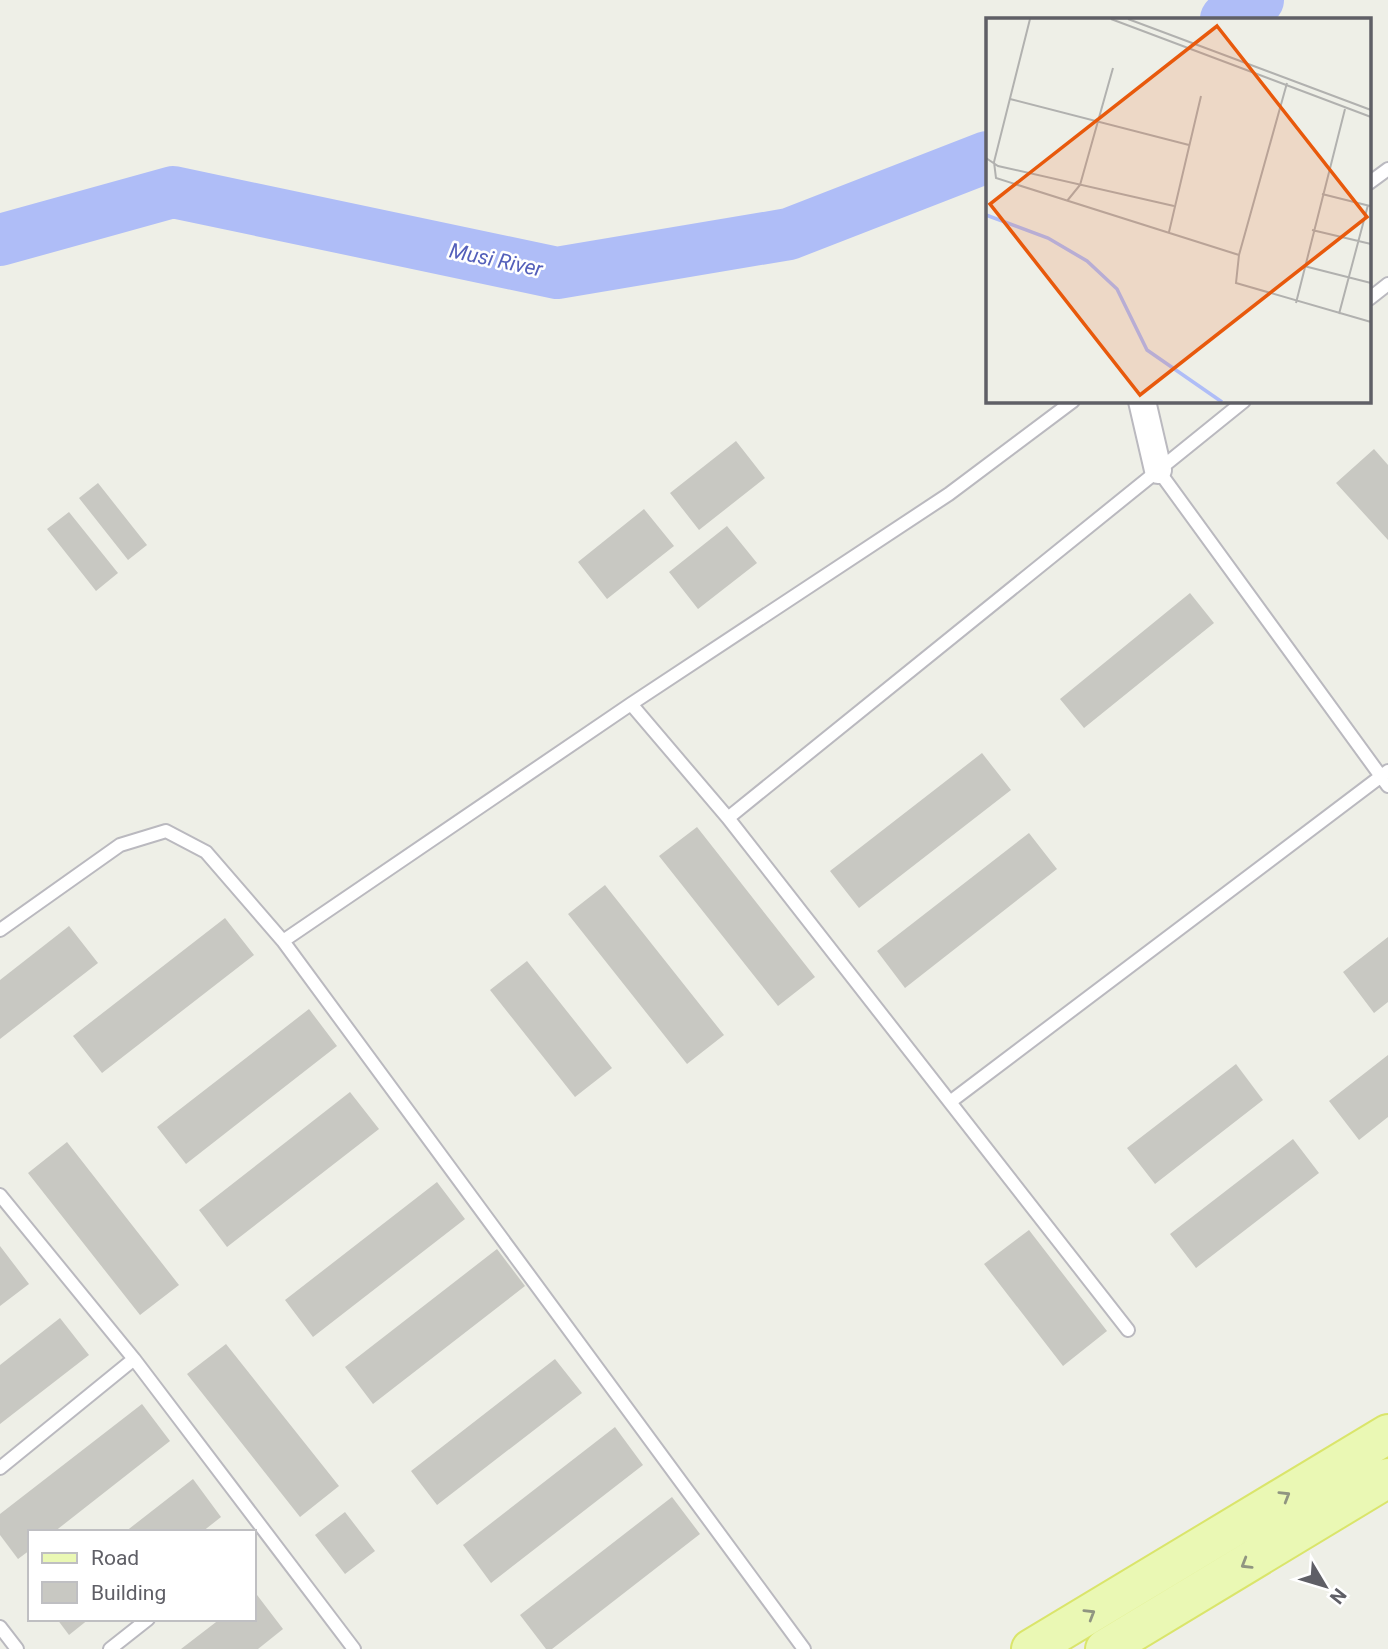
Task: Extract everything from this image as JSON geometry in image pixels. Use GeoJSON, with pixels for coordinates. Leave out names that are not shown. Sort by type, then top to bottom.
{"type":"FeatureCollection","features":[{"type":"Feature","properties":{"kind":"main road"},"geometry":{"type":"LineString","coordinates":[[1031,1649],[1388,1434]]}},
{"type":"Feature","properties":{"kind":"main road"},"geometry":{"type":"LineString","coordinates":[[1105,1649],[1388,1478]]}},
{"type":"Feature","properties":{"kind":"street"},"geometry":{"type":"LineString","coordinates":[[1142,402],[1158,470]]}},
{"type":"Feature","properties":{"kind":"lane"},"geometry":{"type":"LineString","coordinates":[[1370,182],[1388,169]]}},
{"type":"Feature","properties":{"kind":"lane"},"geometry":{"type":"LineString","coordinates":[[1370,298],[1388,284]]}},
{"type":"Feature","properties":{"kind":"lane"},"geometry":{"type":"LineString","coordinates":[[283,941],[631,704],[949,494],[1072,402]]}},
{"type":"Feature","properties":{"kind":"lane"},"geometry":{"type":"LineString","coordinates":[[728,818],[1243,402]]}},
{"type":"Feature","properties":{"kind":"lane"},"geometry":{"type":"LineString","coordinates":[[950,1102],[1386,778],[1158,470]]}},
{"type":"Feature","properties":{"kind":"lane"},"geometry":{"type":"LineString","coordinates":[[631,704],[728,818],[1128,1330]]}},
{"type":"Feature","properties":{"kind":"lane"},"geometry":{"type":"LineString","coordinates":[[0,929],[120,845],[166,831],[206,852],[283,941],[804,1649]]}},
{"type":"Feature","properties":{"kind":"lane"},"geometry":{"type":"LineString","coordinates":[[0,1195],[134,1359],[259,1534],[354,1649]]}},
{"type":"Feature","properties":{"kind":"lane"},"geometry":{"type":"LineString","coordinates":[[0,1468],[134,1359]]}},
{"type":"Feature","properties":{"kind":"lane"},"geometry":{"type":"LineString","coordinates":[[110,1649],[145,1621]]}},
{"type":"Feature","properties":{"kind":"lane"},"geometry":{"type":"LineString","coordinates":[[0,1626],[17,1649]]}},
{"type":"Feature","properties":{"kind":"building"},"geometry":{"type":"Polygon","coordinates":[[[736,441],[765,478],[699,530],[670,493],[736,441]]]}},
{"type":"Feature","properties":{"kind":"building"},"geometry":{"type":"Polygon","coordinates":[[[1374,449],[1388,465],[1388,540],[1336,483],[1374,449]]]}},
{"type":"Feature","properties":{"kind":"building"},"geometry":{"type":"Polygon","coordinates":[[[98,483],[147,545],[128,560],[79,498],[98,483]]]}},
{"type":"Feature","properties":{"kind":"building"},"geometry":{"type":"Polygon","coordinates":[[[644,509],[674,546],[607,599],[578,562],[644,509]]]}},
{"type":"Feature","properties":{"kind":"building"},"geometry":{"type":"Polygon","coordinates":[[[69,512],[118,573],[96,591],[47,529],[69,512]]]}},
{"type":"Feature","properties":{"kind":"building"},"geometry":{"type":"Polygon","coordinates":[[[727,526],[757,563],[698,609],[669,572],[727,526]]]}},
{"type":"Feature","properties":{"kind":"building"},"geometry":{"type":"Polygon","coordinates":[[[1190,593],[1214,623],[1084,728],[1060,699],[1190,593]]]}},
{"type":"Feature","properties":{"kind":"building"},"geometry":{"type":"Polygon","coordinates":[[[982,753],[1011,790],[859,908],[830,871],[982,753]]]}},
{"type":"Feature","properties":{"kind":"building"},"geometry":{"type":"Polygon","coordinates":[[[697,827],[815,977],[778,1006],[659,856],[697,827]]]}},
{"type":"Feature","properties":{"kind":"building"},"geometry":{"type":"Polygon","coordinates":[[[1029,833],[1057,869],[905,988],[877,951],[1029,833]]]}},
{"type":"Feature","properties":{"kind":"building"},"geometry":{"type":"Polygon","coordinates":[[[605,885],[724,1035],[687,1064],[568,914],[605,885]]]}},
{"type":"Feature","properties":{"kind":"building"},"geometry":{"type":"Polygon","coordinates":[[[225,918],[254,955],[102,1073],[73,1036],[225,918]]]}},
{"type":"Feature","properties":{"kind":"building"},"geometry":{"type":"Polygon","coordinates":[[[69,926],[98,963],[0,1039],[0,980],[69,926]]]}},
{"type":"Feature","properties":{"kind":"building"},"geometry":{"type":"Polygon","coordinates":[[[1388,937],[1388,1002],[1374,1013],[1343,972],[1388,937]]]}},
{"type":"Feature","properties":{"kind":"building"},"geometry":{"type":"Polygon","coordinates":[[[527,961],[612,1068],[575,1097],[490,990],[527,961]]]}},
{"type":"Feature","properties":{"kind":"building"},"geometry":{"type":"Polygon","coordinates":[[[309,1009],[337,1046],[186,1164],[157,1127],[309,1009]]]}},
{"type":"Feature","properties":{"kind":"building"},"geometry":{"type":"Polygon","coordinates":[[[1388,1055],[1388,1117],[1359,1140],[1329,1101],[1388,1055]]]}},
{"type":"Feature","properties":{"kind":"building"},"geometry":{"type":"Polygon","coordinates":[[[1236,1064],[1263,1100],[1155,1184],[1127,1148],[1236,1064]]]}},
{"type":"Feature","properties":{"kind":"building"},"geometry":{"type":"Polygon","coordinates":[[[350,1092],[379,1129],[227,1247],[199,1210],[350,1092]]]}},
{"type":"Feature","properties":{"kind":"building"},"geometry":{"type":"Polygon","coordinates":[[[1293,1139],[1319,1173],[1196,1268],[1170,1234],[1293,1139]]]}},
{"type":"Feature","properties":{"kind":"building"},"geometry":{"type":"Polygon","coordinates":[[[67,1142],[179,1285],[140,1315],[28,1173],[67,1142]]]}},
{"type":"Feature","properties":{"kind":"building"},"geometry":{"type":"Polygon","coordinates":[[[437,1182],[465,1219],[313,1337],[285,1300],[437,1182]]]}},
{"type":"Feature","properties":{"kind":"building"},"geometry":{"type":"Polygon","coordinates":[[[1029,1230],[1107,1331],[1063,1366],[984,1264],[1029,1230]]]}},
{"type":"Feature","properties":{"kind":"building"},"geometry":{"type":"Polygon","coordinates":[[[0,1246],[29,1284],[0,1306],[0,1246]]]}},
{"type":"Feature","properties":{"kind":"building"},"geometry":{"type":"Polygon","coordinates":[[[497,1249],[525,1286],[373,1404],[345,1367],[497,1249]]]}},
{"type":"Feature","properties":{"kind":"building"},"geometry":{"type":"Polygon","coordinates":[[[60,1318],[89,1355],[0,1424],[0,1365],[60,1318]]]}},
{"type":"Feature","properties":{"kind":"building"},"geometry":{"type":"Polygon","coordinates":[[[226,1344],[339,1486],[300,1517],[187,1374],[226,1344]]]}},
{"type":"Feature","properties":{"kind":"building"},"geometry":{"type":"Polygon","coordinates":[[[555,1359],[582,1393],[437,1505],[411,1471],[555,1359]]]}},
{"type":"Feature","properties":{"kind":"building"},"geometry":{"type":"Polygon","coordinates":[[[142,1404],[170,1441],[57,1530],[28,1530],[28,1552],[18,1559],[0,1535],[0,1514],[142,1404]]]}},
{"type":"Feature","properties":{"kind":"building"},"geometry":{"type":"Polygon","coordinates":[[[615,1427],[643,1465],[491,1583],[463,1545],[615,1427]]]}},
{"type":"Feature","properties":{"kind":"building"},"geometry":{"type":"Polygon","coordinates":[[[193,1479],[221,1517],[205,1530],[128,1530],[193,1479]]]}},
{"type":"Feature","properties":{"kind":"building"},"geometry":{"type":"Polygon","coordinates":[[[672,1497],[700,1534],[552,1649],[546,1649],[520,1615],[672,1497]]]}},
{"type":"Feature","properties":{"kind":"building"},"geometry":{"type":"Polygon","coordinates":[[[345,1512],[375,1551],[345,1574],[315,1535],[345,1512]]]}},
{"type":"Feature","properties":{"kind":"building"},"geometry":{"type":"Polygon","coordinates":[[[256,1594],[283,1629],[258,1649],[181,1649],[217,1621],[256,1621],[256,1594]]]}},
{"type":"Feature","properties":{"kind":"building"},"geometry":{"type":"Polygon","coordinates":[[[58,1621],[86,1621],[69,1635],[58,1621]]]}},
{"type":"Feature","properties":{"kind":"waterway","name":"Musi River"},"geometry":{"type":"LineString","coordinates":[[1228,18],[1258,0]]}},
{"type":"Feature","properties":{"kind":"waterway","name":"Musi River"},"geometry":{"type":"LineString","coordinates":[[0,240],[173,192],[557,273],[789,234],[986,157]]}}]}
